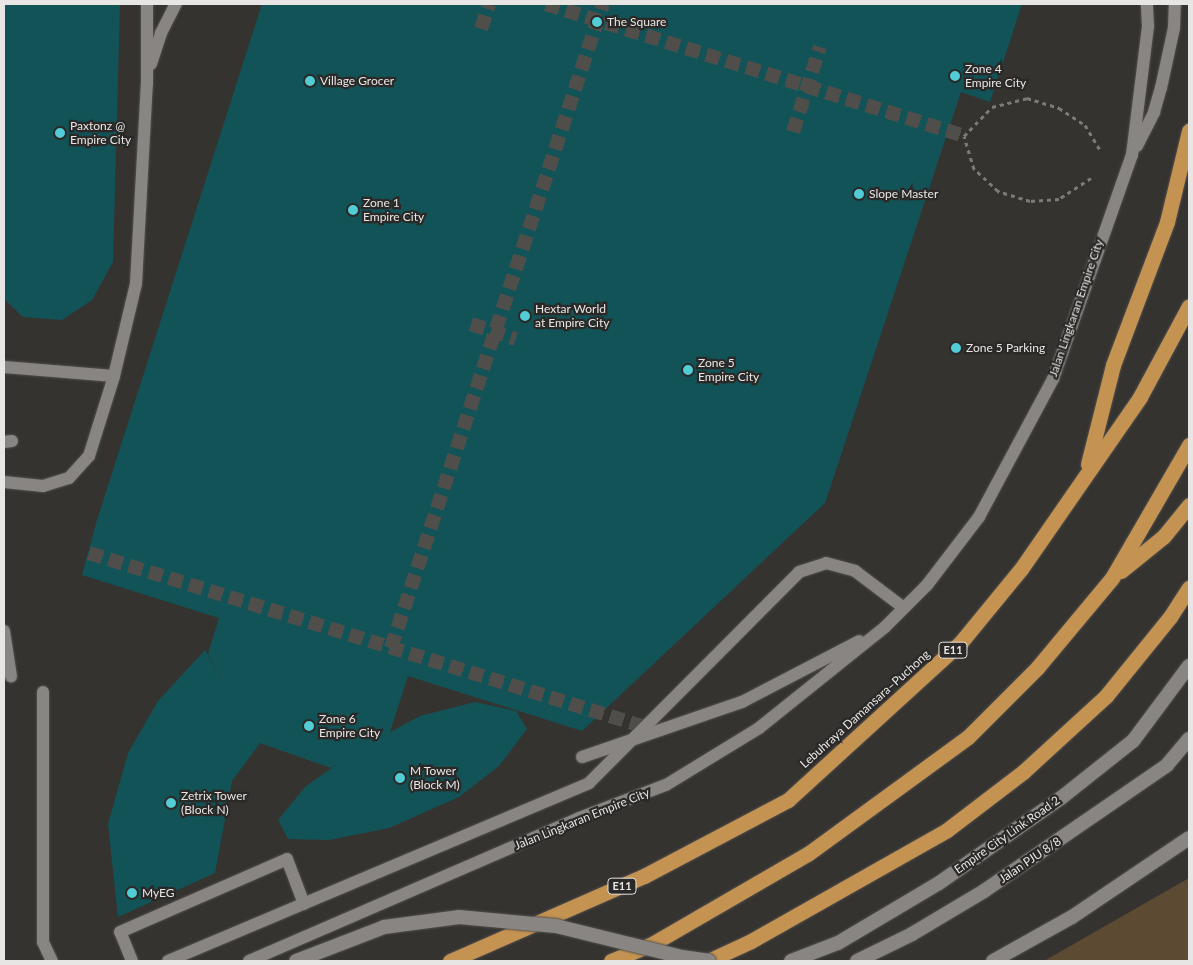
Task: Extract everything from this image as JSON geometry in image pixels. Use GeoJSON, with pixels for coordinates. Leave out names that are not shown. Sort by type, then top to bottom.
{"type":"FeatureCollection","features":[{"type":"Feature","properties":{"kind":"highway"},"geometry":{"type":"LineString","coordinates":[[1086,472],[1113,365],[1167,222],[1189,131]]}},
{"type":"Feature","properties":{"kind":"highway","name":"Lebuhraya Damansara–Puchong"},"geometry":{"type":"LineString","coordinates":[[450,961],[644,876],[788,800],[961,642],[1021,569],[1086,472],[1140,398],[1189,306]]}},
{"type":"Feature","properties":{"kind":"highway"},"geometry":{"type":"LineString","coordinates":[[612,961],[652,944],[809,853],[968,737],[1037,668],[1112,578],[1189,445]]}},
{"type":"Feature","properties":{"kind":"highway"},"geometry":{"type":"LineString","coordinates":[[1112,578],[1164,536],[1189,505]]}},
{"type":"Feature","properties":{"kind":"highway"},"geometry":{"type":"LineString","coordinates":[[709,961],[751,941],[947,830],[1023,772],[1106,696],[1170,617],[1189,588]]}},
{"type":"Feature","properties":{"kind":"street","name":"Empire City Link Road 2"},"geometry":{"type":"LineString","coordinates":[[791,961],[838,943],[939,883],[1061,798],[1133,741],[1189,666]]}},
{"type":"Feature","properties":{"kind":"street","name":"Jalan PJU 8/8"},"geometry":{"type":"LineString","coordinates":[[856,961],[912,934],[984,891],[1167,766],[1189,739]]}},
{"type":"Feature","properties":{"kind":"street"},"geometry":{"type":"LineString","coordinates":[[993,961],[1072,917],[1189,838]]}},
{"type":"Feature","properties":{"kind":"street"},"geometry":{"type":"LineString","coordinates":[[296,961],[384,927],[459,916],[556,926],[682,957],[709,961]]}},
{"type":"Feature","properties":{"kind":"lane"},"geometry":{"type":"LineString","coordinates":[[4,482],[43,486],[69,478],[89,456],[114,376],[136,284],[147,84],[148,4]]}},
{"type":"Feature","properties":{"kind":"lane"},"geometry":{"type":"LineString","coordinates":[[147,84],[161,33],[176,4]]}},
{"type":"Feature","properties":{"kind":"lane","name":"Jalan Lingkaran Empire City"},"geometry":{"type":"LineString","coordinates":[[249,961],[579,818],[666,785],[759,728],[885,627],[927,584],[979,518],[1053,379],[1132,155],[1148,26],[1147,4]]}},
{"type":"Feature","properties":{"kind":"lane"},"geometry":{"type":"LineString","coordinates":[[1132,155],[1154,112],[1174,28],[1175,4]]}},
{"type":"Feature","properties":{"kind":"lane"},"geometry":{"type":"LineString","coordinates":[[4,367],[114,376]]}},
{"type":"Feature","properties":{"kind":"lane"},"geometry":{"type":"LineString","coordinates":[[168,961],[589,783],[800,572],[826,563],[855,571],[904,608]]}},
{"type":"Feature","properties":{"kind":"lane","name":"Jalan Lingkaran Empire City"},"geometry":{"type":"LineString","coordinates":[[582,757],[742,702],[885,627]]}},
{"type":"Feature","properties":{"kind":"lane"},"geometry":{"type":"LineString","coordinates":[[4,631],[11,676]]}},
{"type":"Feature","properties":{"kind":"lane"},"geometry":{"type":"LineString","coordinates":[[43,692],[43,942],[52,961]]}},
{"type":"Feature","properties":{"kind":"lane"},"geometry":{"type":"LineString","coordinates":[[132,961],[120,932],[287,859],[304,904]]}},
{"type":"Feature","properties":{"kind":"path"},"geometry":{"type":"LineString","coordinates":[[1091,178],[1059,199],[1030,201],[998,191],[974,169],[964,136],[992,107],[1027,98],[1059,108],[1085,125],[1100,150]]}},
{"type":"Feature","properties":{"kind":"shaded area"},"geometry":{"type":"Polygon","coordinates":[[[1189,878],[1189,961],[1044,961],[1189,878]]]}},
{"type":"Feature","properties":{"kind":"building","name":"Paxtonz @ Empire City"},"geometry":{"type":"Polygon","coordinates":[[[4,4],[120,4],[113,262],[92,300],[62,320],[23,317],[4,299],[4,4]]]}},
{"type":"Feature","properties":{"kind":"building","name":"Hextar World at Empire City"},"geometry":{"type":"Polygon","coordinates":[[[262,4],[1022,4],[990,102],[961,92],[825,503],[582,731],[408,676],[390,732],[420,716],[475,702],[516,711],[527,729],[499,766],[459,797],[389,828],[329,840],[288,839],[278,820],[306,786],[339,763],[331,768],[260,743],[232,781],[215,873],[118,917],[108,824],[128,753],[158,701],[205,650],[227,687],[208,654],[219,618],[82,575],[97,520],[262,4]]]}},
{"type":"Feature","properties":{"kind":"tunnel"},"geometry":{"type":"LineString","coordinates":[[481,29],[489,4]]}},
{"type":"Feature","properties":{"kind":"tunnel"},"geometry":{"type":"LineString","coordinates":[[546,4],[964,136]]}},
{"type":"Feature","properties":{"kind":"tunnel"},"geometry":{"type":"LineString","coordinates":[[391,648],[603,4]]}},
{"type":"Feature","properties":{"kind":"tunnel"},"geometry":{"type":"LineString","coordinates":[[793,132],[820,47]]}},
{"type":"Feature","properties":{"kind":"tunnel"},"geometry":{"type":"LineString","coordinates":[[471,324],[516,339]]}},
{"type":"Feature","properties":{"kind":"tunnel"},"geometry":{"type":"LineString","coordinates":[[89,553],[645,727]]}},
{"type":"Feature","properties":{"kind":"place","name":"The Square"},"geometry":{"type":"Point","coordinates":[597,22]}},
{"type":"Feature","properties":{"kind":"place","name":"Zone 4 Empire City"},"geometry":{"type":"Point","coordinates":[955,76]}},
{"type":"Feature","properties":{"kind":"place","name":"Village Grocer"},"geometry":{"type":"Point","coordinates":[310,81]}},
{"type":"Feature","properties":{"kind":"place","name":"Paxtonz @ Empire City"},"geometry":{"type":"Point","coordinates":[60,133]}},
{"type":"Feature","properties":{"kind":"place","name":"Slope Master"},"geometry":{"type":"Point","coordinates":[859,194]}},
{"type":"Feature","properties":{"kind":"place","name":"Zone 1 Empire City"},"geometry":{"type":"Point","coordinates":[353,210]}},
{"type":"Feature","properties":{"kind":"place","name":"Hextar World at Empire City"},"geometry":{"type":"Point","coordinates":[525,316]}},
{"type":"Feature","properties":{"kind":"place","name":"Zone 5 Parking"},"geometry":{"type":"Point","coordinates":[956,348]}},
{"type":"Feature","properties":{"kind":"place","name":"Zone 5 Empire City"},"geometry":{"type":"Point","coordinates":[688,370]}},
{"type":"Feature","properties":{"kind":"place","name":"Zone 6 Empire City"},"geometry":{"type":"Point","coordinates":[309,726]}},
{"type":"Feature","properties":{"kind":"place","name":"M Tower (Block M)"},"geometry":{"type":"Point","coordinates":[400,778]}},
{"type":"Feature","properties":{"kind":"place","name":"Zetrix Tower (Block N)"},"geometry":{"type":"Point","coordinates":[171,803]}},
{"type":"Feature","properties":{"kind":"place","name":"MyEG"},"geometry":{"type":"Point","coordinates":[132,893]}}]}
